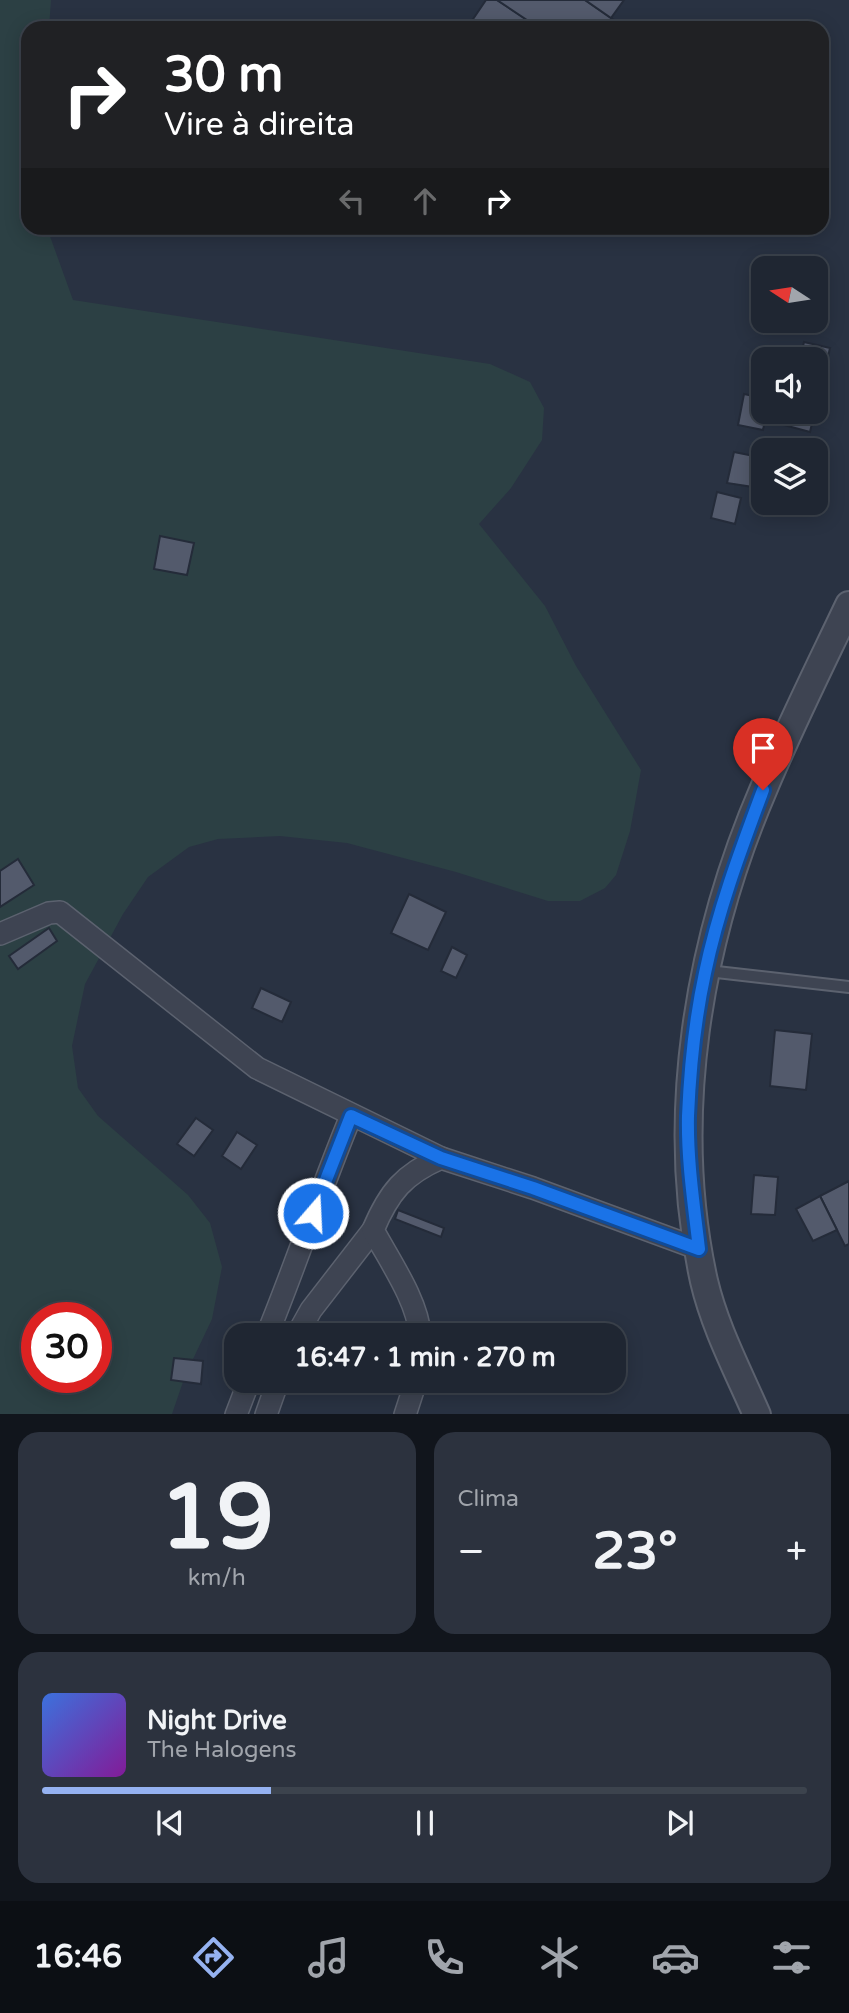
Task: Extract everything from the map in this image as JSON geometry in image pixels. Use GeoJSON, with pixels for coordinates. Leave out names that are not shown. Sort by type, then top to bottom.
{"type":"FeatureCollection","features":[{"type":"Feature","properties":{"kind":"street"},"geometry":{"type":"LineString","coordinates":[[757,1414],[716,1320],[699,1249],[690,1171],[688,1117],[698,1010],[705,970],[742,844],[763,790],[849,605]]}},
{"type":"Feature","properties":{"kind":"street"},"geometry":{"type":"LineString","coordinates":[[0,934],[49,913],[60,912],[257,1068],[441,1158],[533,1188],[699,1249]]}},
{"type":"Feature","properties":{"kind":"street"},"geometry":{"type":"LineString","coordinates":[[272,1323],[305,1238],[321,1188],[351,1116]]}},
{"type":"Feature","properties":{"kind":"street"},"geometry":{"type":"LineString","coordinates":[[304,1323],[373,1230],[390,1196],[404,1179],[441,1158]]}},
{"type":"Feature","properties":{"kind":"street"},"geometry":{"type":"LineString","coordinates":[[373,1230],[405,1289],[419,1323]]}},
{"type":"Feature","properties":{"kind":"street"},"geometry":{"type":"LineString","coordinates":[[236,1414],[244,1393]]}},
{"type":"Feature","properties":{"kind":"street"},"geometry":{"type":"LineString","coordinates":[[266,1414],[274,1393]]}},
{"type":"Feature","properties":{"kind":"street"},"geometry":{"type":"LineString","coordinates":[[405,1414],[412,1393]]}},
{"type":"Feature","properties":{"kind":"lane"},"geometry":{"type":"LineString","coordinates":[[705,970],[849,987]]}},
{"type":"Feature","properties":{"kind":"green space"},"geometry":{"type":"Polygon","coordinates":[[[0,0],[51,0],[50,21],[21,21],[21,235],[50,235],[73,300],[490,364],[530,382],[544,408],[542,440],[511,488],[479,524],[545,606],[576,666],[641,770],[630,831],[616,875],[605,888],[580,901],[548,901],[456,872],[347,843],[280,836],[218,839],[189,847],[148,877],[123,914],[85,984],[72,1046],[78,1088],[98,1116],[188,1195],[210,1223],[222,1267],[212,1319],[185,1376],[172,1414],[0,1414],[0,0]]]}},
{"type":"Feature","properties":{"kind":"building"},"geometry":{"type":"Polygon","coordinates":[[[486,0],[497,0],[528,21],[472,21],[486,0]]]}},
{"type":"Feature","properties":{"kind":"building"},"geometry":{"type":"Polygon","coordinates":[[[497,0],[585,0],[616,21],[528,21],[497,0]]]}},
{"type":"Feature","properties":{"kind":"building"},"geometry":{"type":"Polygon","coordinates":[[[585,0],[624,0],[611,18],[585,0]]]}},
{"type":"Feature","properties":{"kind":"building"},"geometry":{"type":"Polygon","coordinates":[[[804,342],[826,347],[803,347],[804,342]]]}},
{"type":"Feature","properties":{"kind":"building"},"geometry":{"type":"Polygon","coordinates":[[[744,394],[751,395],[751,424],[764,424],[763,430],[738,425],[744,394]]]}},
{"type":"Feature","properties":{"kind":"building"},"geometry":{"type":"Polygon","coordinates":[[[784,424],[812,424],[810,432],[784,424]]]}},
{"type":"Feature","properties":{"kind":"building"},"geometry":{"type":"Polygon","coordinates":[[[734,452],[751,455],[751,487],[727,483],[734,452]]]}},
{"type":"Feature","properties":{"kind":"building"},"geometry":{"type":"Polygon","coordinates":[[[717,492],[741,498],[735,524],[711,518],[717,492]]]}},
{"type":"Feature","properties":{"kind":"building"},"geometry":{"type":"Polygon","coordinates":[[[160,536],[194,543],[187,575],[154,569],[160,536]]]}},
{"type":"Feature","properties":{"kind":"building"},"geometry":{"type":"Polygon","coordinates":[[[18,859],[34,885],[0,907],[0,871],[18,859]]]}},
{"type":"Feature","properties":{"kind":"building"},"geometry":{"type":"Polygon","coordinates":[[[409,894],[446,912],[428,950],[391,933],[409,894]]]}},
{"type":"Feature","properties":{"kind":"building"},"geometry":{"type":"Polygon","coordinates":[[[49,928],[57,941],[18,969],[9,956],[49,928]]]}},
{"type":"Feature","properties":{"kind":"building"},"geometry":{"type":"Polygon","coordinates":[[[452,947],[467,955],[456,978],[441,971],[452,947]]]}},
{"type":"Feature","properties":{"kind":"building"},"geometry":{"type":"Polygon","coordinates":[[[261,988],[291,1002],[282,1022],[252,1008],[261,988]]]}},
{"type":"Feature","properties":{"kind":"building"},"geometry":{"type":"Polygon","coordinates":[[[775,1030],[812,1034],[806,1090],[770,1086],[775,1030]]]}},
{"type":"Feature","properties":{"kind":"building"},"geometry":{"type":"Polygon","coordinates":[[[196,1118],[213,1130],[194,1156],[177,1144],[196,1118]]]}},
{"type":"Feature","properties":{"kind":"building"},"geometry":{"type":"Polygon","coordinates":[[[237,1132],[257,1145],[241,1169],[222,1156],[237,1132]]]}},
{"type":"Feature","properties":{"kind":"building"},"geometry":{"type":"Polygon","coordinates":[[[754,1175],[778,1177],[775,1215],[751,1214],[754,1175]]]}},
{"type":"Feature","properties":{"kind":"building"},"geometry":{"type":"Polygon","coordinates":[[[849,1181],[849,1244],[845,1246],[820,1196],[849,1181]]]}},
{"type":"Feature","properties":{"kind":"building"},"geometry":{"type":"Polygon","coordinates":[[[820,1196],[837,1230],[813,1241],[796,1209],[820,1196]]]}},
{"type":"Feature","properties":{"kind":"building"},"geometry":{"type":"Polygon","coordinates":[[[398,1210],[444,1228],[441,1237],[395,1219],[398,1210]]]}},
{"type":"Feature","properties":{"kind":"building"},"geometry":{"type":"Polygon","coordinates":[[[174,1358],[203,1361],[201,1384],[171,1380],[174,1358]]]}},
{"type":"Feature","properties":{"kind":"route"},"geometry":{"type":"LineString","coordinates":[[313,1213],[351,1116],[441,1158],[533,1188],[699,1249],[690,1171],[688,1117],[698,1010],[705,970],[724,904],[742,844],[763,790]]}}]}
